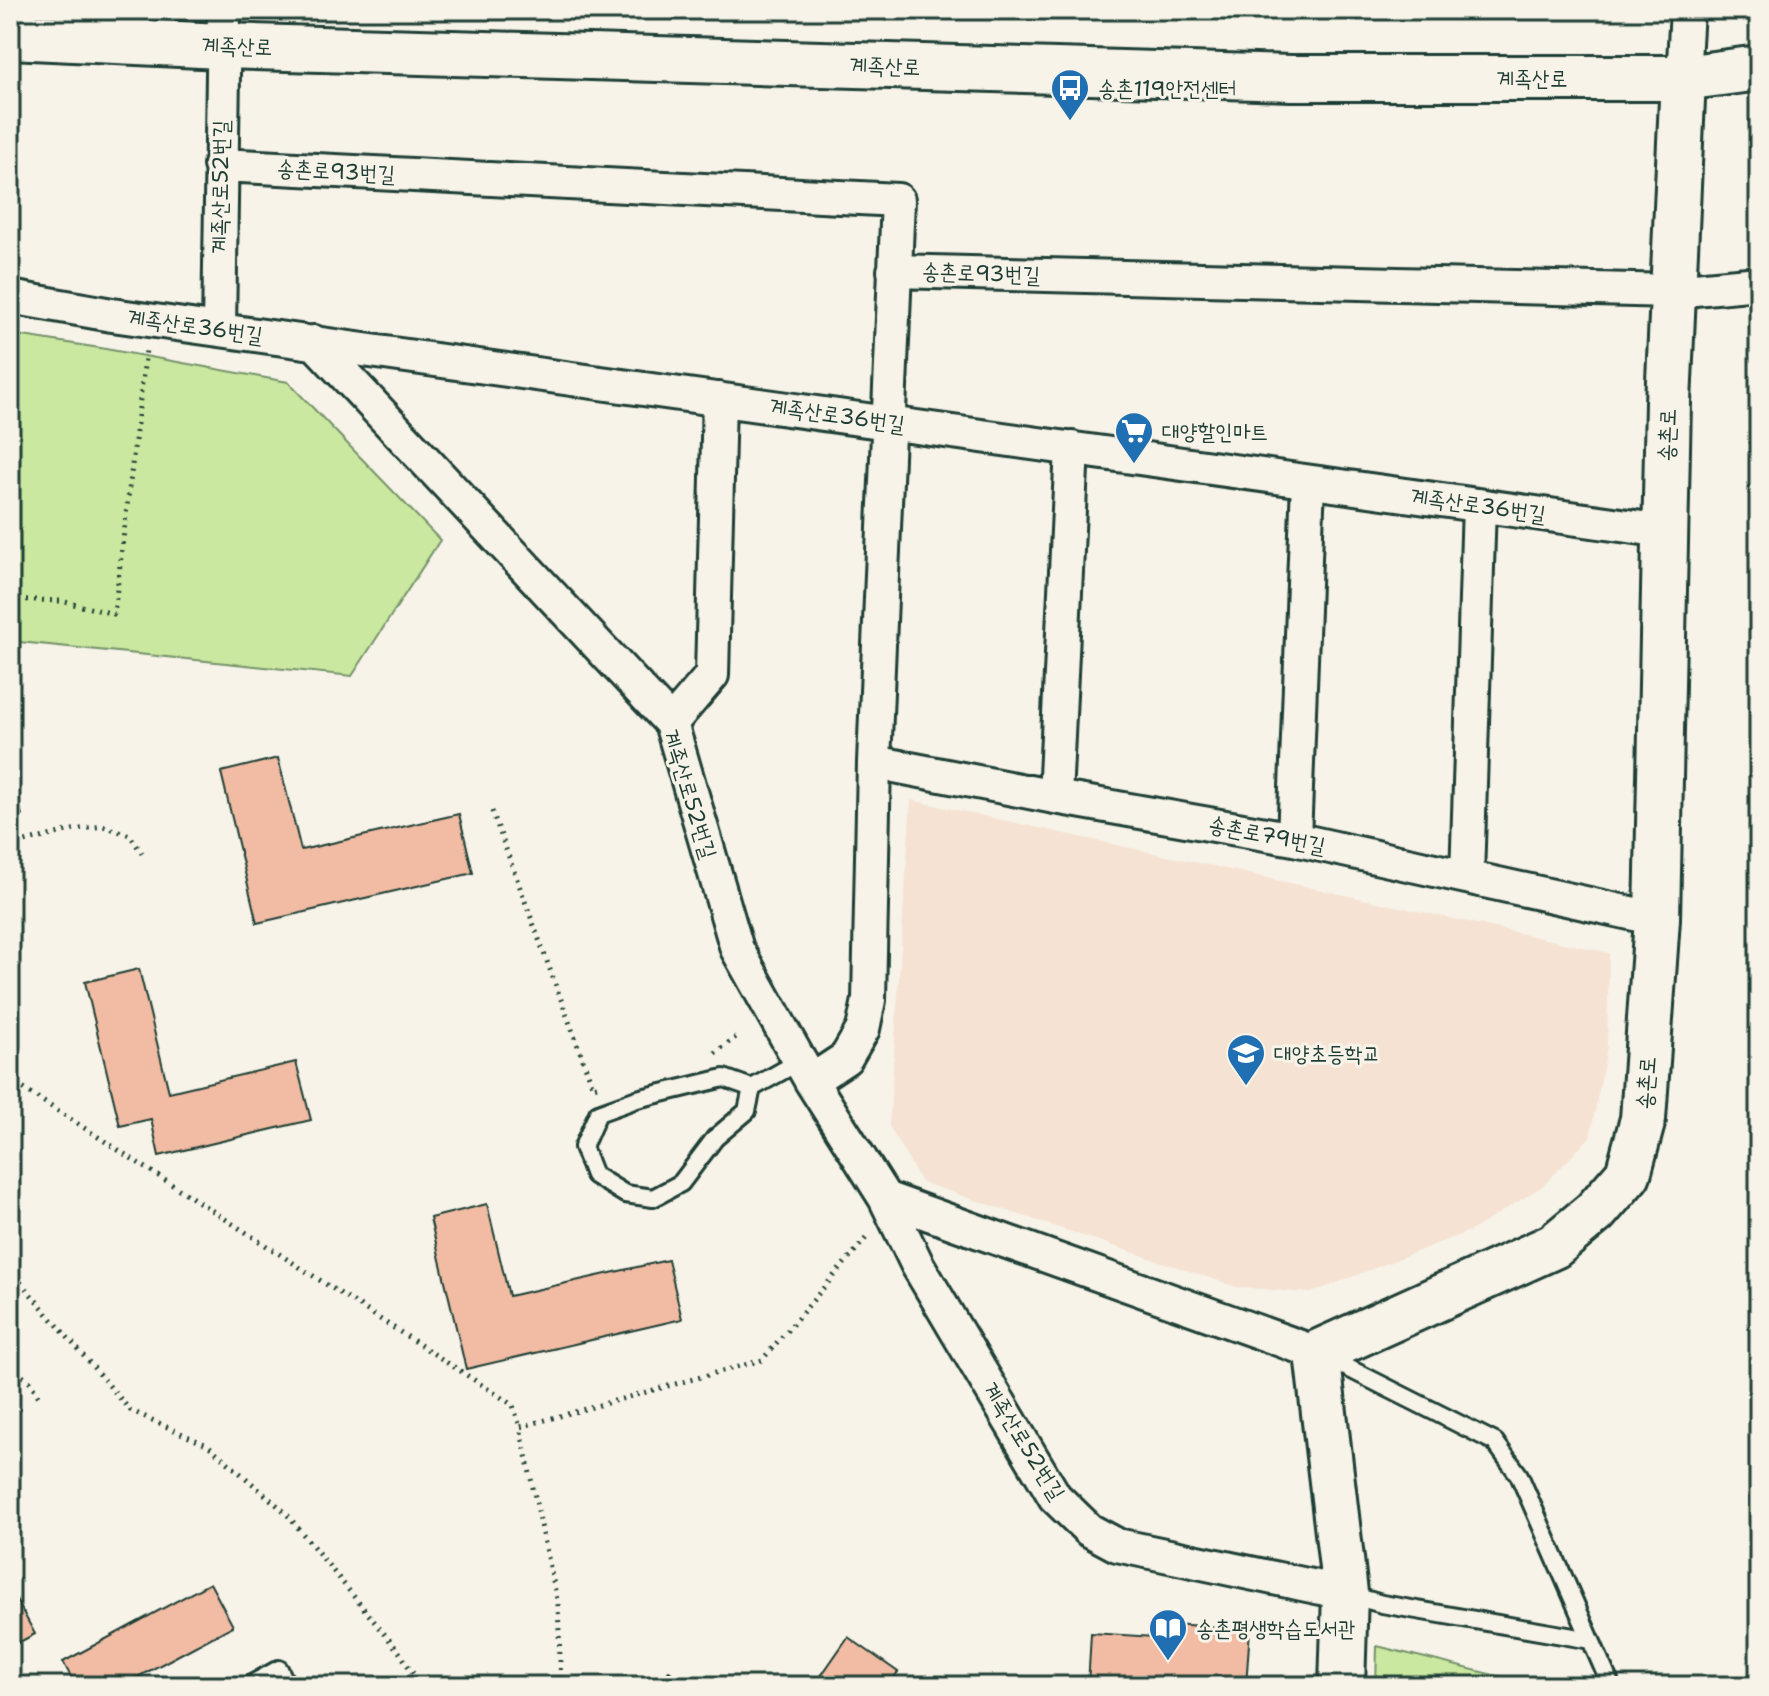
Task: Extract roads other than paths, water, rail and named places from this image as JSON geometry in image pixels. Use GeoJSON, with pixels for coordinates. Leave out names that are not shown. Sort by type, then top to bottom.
{"type":"FeatureCollection","features":[{"type":"Feature","properties":{"kind":"street"},"geometry":{"type":"LineString","coordinates":[[1683,78],[1687,10]]}},
{"type":"Feature","properties":{"kind":"street","name":"계족산로"},"geometry":{"type":"LineString","coordinates":[[10,36],[223,28],[1291,78],[1683,78],[1759,68]]}},
{"type":"Feature","properties":{"kind":"street","name":"계족산로52번길"},"geometry":{"type":"LineString","coordinates":[[219,329],[223,28]]}},
{"type":"Feature","properties":{"kind":"street","name":"송촌로"},"geometry":{"type":"LineString","coordinates":[[1317,1353],[1554,1246],[1595,1212],[1628,1174],[1643,1119],[1657,919],[1664,531],[1683,78]]}},
{"type":"Feature","properties":{"kind":"street","name":"송촌로93번길"},"geometry":{"type":"LineString","coordinates":[[220,165],[898,200],[894,271],[1673,291]]}},
{"type":"Feature","properties":{"kind":"street"},"geometry":{"type":"LineString","coordinates":[[805,1071],[846,1058],[863,1029],[869,1000],[874,762],[894,271]]}},
{"type":"Feature","properties":{"kind":"street"},"geometry":{"type":"LineString","coordinates":[[1673,291],[1759,283]]}},
{"type":"Feature","properties":{"kind":"street","name":"계족산로36번길"},"geometry":{"type":"LineString","coordinates":[[10,297],[112,315],[1664,531]]}},
{"type":"Feature","properties":{"kind":"street","name":"계족산로52번길"},"geometry":{"type":"LineString","coordinates":[[314,342],[671,723],[737,949],[805,1071],[885,1198],[917,1264],[1055,1497],[1089,1530],[1117,1545],[1345,1593]]}},
{"type":"Feature","properties":{"kind":"street"},"geometry":{"type":"LineString","coordinates":[[671,723],[712,675],[719,399]]}},
{"type":"Feature","properties":{"kind":"street"},"geometry":{"type":"LineString","coordinates":[[1055,797],[1072,448]]}},
{"type":"Feature","properties":{"kind":"street"},"geometry":{"type":"LineString","coordinates":[[1294,839],[1308,482]]}},
{"type":"Feature","properties":{"kind":"street"},"geometry":{"type":"LineString","coordinates":[[1467,877],[1479,505]]}},
{"type":"Feature","properties":{"kind":"street","name":"송촌로79번길"},"geometry":{"type":"LineString","coordinates":[[874,762],[1294,839],[1657,919]]}},
{"type":"Feature","properties":{"kind":"street"},"geometry":{"type":"LineString","coordinates":[[885,1198],[1317,1353],[1345,1593],[1342,1686]]}},
{"type":"Feature","properties":{"kind":"lane"},"geometry":{"type":"LineString","coordinates":[[752,1088],[747,1111],[715,1138],[681,1183],[653,1198],[625,1194],[594,1175],[583,1147],[598,1113],[637,1099],[724,1078],[752,1088],[805,1071]]}},
{"type":"Feature","properties":{"kind":"lane"},"geometry":{"type":"LineString","coordinates":[[1317,1353],[1495,1442],[1519,1475],[1611,1686]]}},
{"type":"Feature","properties":{"kind":"lane"},"geometry":{"type":"LineString","coordinates":[[1345,1593],[1382,1604],[1591,1640]]}},
{"type":"Feature","properties":{"kind":"lane"},"geometry":{"type":"LineString","coordinates":[[248,1686],[279,1669],[287,1686]]}},
{"type":"Feature","properties":{"kind":"place","name":"송촌119안전센터"},"geometry":{"type":"Point","coordinates":[1070,122]}},
{"type":"Feature","properties":{"kind":"place","name":"대양할인마트"},"geometry":{"type":"Point","coordinates":[1134,465]}},
{"type":"Feature","properties":{"kind":"place","name":"대양초등학교"},"geometry":{"type":"Point","coordinates":[1246,1087]}},
{"type":"Feature","properties":{"kind":"place","name":"송촌평생학습도서관"},"geometry":{"type":"Point","coordinates":[1168,1662]}}]}
